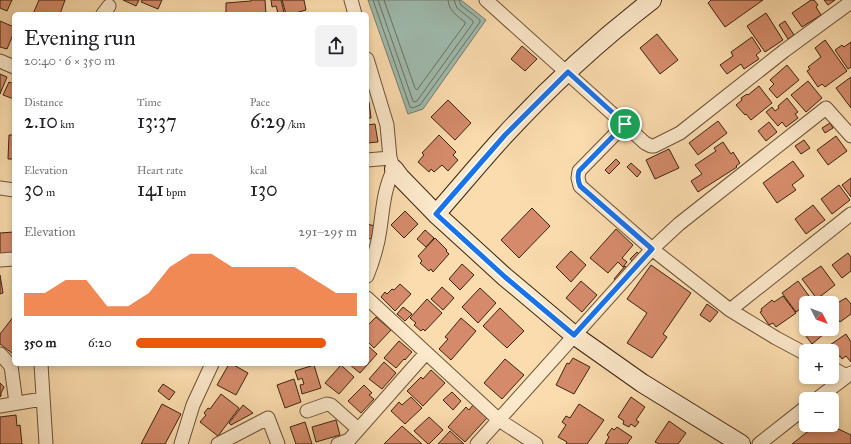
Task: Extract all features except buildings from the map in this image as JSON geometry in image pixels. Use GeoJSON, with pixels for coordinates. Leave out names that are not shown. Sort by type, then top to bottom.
{"type":"FeatureCollection","features":[{"type":"Feature","properties":{"kind":"street"},"geometry":{"type":"LineString","coordinates":[[352,0],[355,12]]}},
{"type":"Feature","properties":{"kind":"street"},"geometry":{"type":"LineString","coordinates":[[486,0],[554,62],[568,72],[645,143],[651,146],[657,145],[680,133],[784,51],[851,2]]}},
{"type":"Feature","properties":{"kind":"street"},"geometry":{"type":"LineString","coordinates":[[436,214],[505,135],[568,72],[618,27],[652,0]]}},
{"type":"Feature","properties":{"kind":"street"},"geometry":{"type":"LineString","coordinates":[[0,61],[12,66]]}},
{"type":"Feature","properties":{"kind":"street"},"geometry":{"type":"LineString","coordinates":[[369,74],[371,88],[387,125],[392,164],[383,199],[380,229],[369,270]]}},
{"type":"Feature","properties":{"kind":"street"},"geometry":{"type":"LineString","coordinates":[[477,444],[652,249],[679,224],[826,108],[851,136]]}},
{"type":"Feature","properties":{"kind":"street"},"geometry":{"type":"LineString","coordinates":[[625,124],[579,171],[578,182],[580,186],[652,249],[730,310],[799,350]]}},
{"type":"Feature","properties":{"kind":"street"},"geometry":{"type":"LineString","coordinates":[[369,160],[392,164],[400,177],[436,214],[505,277],[574,335],[642,383],[741,444]]}},
{"type":"Feature","properties":{"kind":"street"},"geometry":{"type":"LineString","coordinates":[[0,188],[12,190]]}},
{"type":"Feature","properties":{"kind":"street"},"geometry":{"type":"LineString","coordinates":[[730,310],[851,214]]}},
{"type":"Feature","properties":{"kind":"street"},"geometry":{"type":"LineString","coordinates":[[0,260],[12,259]]}},
{"type":"Feature","properties":{"kind":"street"},"geometry":{"type":"LineString","coordinates":[[369,300],[499,420],[536,444]]}},
{"type":"Feature","properties":{"kind":"street"},"geometry":{"type":"LineString","coordinates":[[338,444],[348,440],[426,353]]}},
{"type":"Feature","properties":{"kind":"street"},"geometry":{"type":"LineString","coordinates":[[0,354],[11,366],[16,403]]}},
{"type":"Feature","properties":{"kind":"street"},"geometry":{"type":"LineString","coordinates":[[41,366],[46,444]]}},
{"type":"Feature","properties":{"kind":"street"},"geometry":{"type":"LineString","coordinates":[[181,444],[194,405],[211,366]]}},
{"type":"Feature","properties":{"kind":"street"},"geometry":{"type":"LineString","coordinates":[[839,370],[849,374]]}},
{"type":"Feature","properties":{"kind":"street"},"geometry":{"type":"LineString","coordinates":[[826,392],[849,374]]}},
{"type":"Feature","properties":{"kind":"street"},"geometry":{"type":"LineString","coordinates":[[0,406],[42,399]]}},
{"type":"Feature","properties":{"kind":"street"},"geometry":{"type":"LineString","coordinates":[[307,410],[327,404],[331,405],[358,429]]}},
{"type":"Feature","properties":{"kind":"street"},"geometry":{"type":"LineString","coordinates":[[759,444],[799,413]]}},
{"type":"Feature","properties":{"kind":"street"},"geometry":{"type":"LineString","coordinates":[[218,444],[268,418],[278,444]]}},
{"type":"Feature","properties":{"kind":"water"},"geometry":{"type":"Polygon","coordinates":[[[368,0],[461,0],[486,20],[423,109],[408,114],[368,0]]]}},
{"type":"Feature","properties":{"kind":"route"},"geometry":{"type":"LineString","coordinates":[[568,72],[625,124],[579,171],[578,182],[580,186],[652,249],[574,335],[505,277],[436,214],[505,135],[568,72]]}}]}
